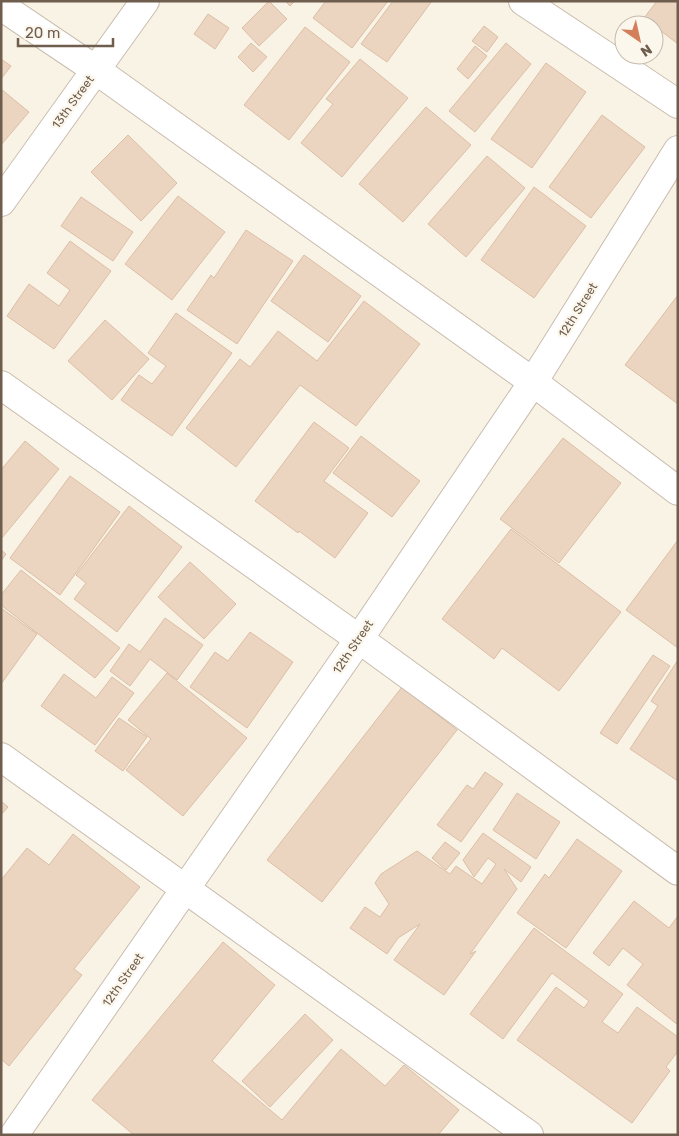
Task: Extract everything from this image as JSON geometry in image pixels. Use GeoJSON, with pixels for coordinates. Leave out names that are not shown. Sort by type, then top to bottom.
{"type":"FeatureCollection","features":[{"type":"Feature","properties":{"kind":"street","name":"13th Street"},"geometry":{"type":"LineString","coordinates":[[1,202],[145,1]]}},
{"type":"Feature","properties":{"kind":"street"},"geometry":{"type":"LineString","coordinates":[[523,1],[678,104]]}},
{"type":"Feature","properties":{"kind":"street"},"geometry":{"type":"LineString","coordinates":[[1,6],[96,70],[533,382],[678,491]]}},
{"type":"Feature","properties":{"kind":"street","name":"12th Street"},"geometry":{"type":"LineString","coordinates":[[13,1130],[186,889],[359,639],[533,382],[678,150]]}},
{"type":"Feature","properties":{"kind":"street"},"geometry":{"type":"LineString","coordinates":[[1,385],[359,639],[678,871]]}},
{"type":"Feature","properties":{"kind":"street"},"geometry":{"type":"LineString","coordinates":[[1,757],[529,1135]]}},
{"type":"Feature","properties":{"kind":"building"},"geometry":{"type":"Polygon","coordinates":[[[269,1],[287,19],[259,46],[242,28],[269,1]]]}},
{"type":"Feature","properties":{"kind":"building"},"geometry":{"type":"Polygon","coordinates":[[[285,1],[295,1],[290,6],[285,1]]]}},
{"type":"Feature","properties":{"kind":"building"},"geometry":{"type":"Polygon","coordinates":[[[323,1],[388,1],[352,48],[313,18],[325,2],[323,1]]]}},
{"type":"Feature","properties":{"kind":"building"},"geometry":{"type":"Polygon","coordinates":[[[393,1],[432,1],[387,62],[361,44],[393,1]]]}},
{"type":"Feature","properties":{"kind":"building"},"geometry":{"type":"Polygon","coordinates":[[[657,1],[678,1],[678,44],[664,33],[664,15],[646,15],[657,1]]]}},
{"type":"Feature","properties":{"kind":"building"},"geometry":{"type":"Polygon","coordinates":[[[208,14],[229,28],[215,49],[194,34],[208,14]]]}},
{"type":"Feature","properties":{"kind":"building"},"geometry":{"type":"Polygon","coordinates":[[[484,26],[498,37],[487,52],[472,41],[484,26]]]}},
{"type":"Feature","properties":{"kind":"building"},"geometry":{"type":"Polygon","coordinates":[[[305,27],[350,62],[289,140],[244,105],[305,27]]]}},
{"type":"Feature","properties":{"kind":"building"},"geometry":{"type":"Polygon","coordinates":[[[251,43],[267,57],[253,72],[238,57],[251,43]]]}},
{"type":"Feature","properties":{"kind":"building"},"geometry":{"type":"Polygon","coordinates":[[[506,43],[531,64],[475,132],[449,111],[506,43]]]}},
{"type":"Feature","properties":{"kind":"building"},"geometry":{"type":"Polygon","coordinates":[[[475,46],[487,56],[468,79],[457,69],[475,46]]]}},
{"type":"Feature","properties":{"kind":"building"},"geometry":{"type":"Polygon","coordinates":[[[1,59],[11,66],[1,79],[1,59]]]}},
{"type":"Feature","properties":{"kind":"building"},"geometry":{"type":"Polygon","coordinates":[[[360,59],[408,98],[342,177],[301,143],[333,104],[326,99],[360,59]]]}},
{"type":"Feature","properties":{"kind":"building"},"geometry":{"type":"Polygon","coordinates":[[[546,63],[586,92],[532,168],[491,139],[546,63]]]}},
{"type":"Feature","properties":{"kind":"building"},"geometry":{"type":"Polygon","coordinates":[[[1,89],[29,112],[1,145],[1,89]]]}},
{"type":"Feature","properties":{"kind":"building"},"geometry":{"type":"Polygon","coordinates":[[[426,107],[471,145],[403,222],[359,184],[426,107]]]}},
{"type":"Feature","properties":{"kind":"building"},"geometry":{"type":"Polygon","coordinates":[[[602,115],[645,147],[591,218],[549,187],[602,115]]]}},
{"type":"Feature","properties":{"kind":"building"},"geometry":{"type":"Polygon","coordinates":[[[128,135],[177,183],[141,221],[91,172],[128,135]]]}},
{"type":"Feature","properties":{"kind":"building"},"geometry":{"type":"Polygon","coordinates":[[[487,156],[525,188],[466,257],[428,224],[487,156]]]}},
{"type":"Feature","properties":{"kind":"building"},"geometry":{"type":"Polygon","coordinates":[[[534,187],[586,226],[534,298],[481,260],[534,187]]]}},
{"type":"Feature","properties":{"kind":"building"},"geometry":{"type":"Polygon","coordinates":[[[178,196],[225,232],[172,300],[125,264],[178,196]]]}},
{"type":"Feature","properties":{"kind":"building"},"geometry":{"type":"Polygon","coordinates":[[[81,197],[133,232],[113,261],[61,226],[81,197]]]}},
{"type":"Feature","properties":{"kind":"building"},"geometry":{"type":"Polygon","coordinates":[[[246,230],[293,261],[237,344],[187,310],[211,275],[214,278],[246,230]]]}},
{"type":"Feature","properties":{"kind":"building"},"geometry":{"type":"Polygon","coordinates":[[[70,241],[111,271],[54,349],[7,316],[29,284],[59,306],[70,290],[47,273],[70,241]]]}},
{"type":"Feature","properties":{"kind":"building"},"geometry":{"type":"Polygon","coordinates":[[[304,255],[361,296],[328,342],[271,301],[304,255]]]}},
{"type":"Feature","properties":{"kind":"building"},"geometry":{"type":"Polygon","coordinates":[[[678,295],[678,404],[625,365],[678,295]]]}},
{"type":"Feature","properties":{"kind":"building"},"geometry":{"type":"Polygon","coordinates":[[[364,301],[420,344],[356,426],[300,385],[236,467],[186,428],[240,359],[250,367],[278,331],[317,361],[364,301]]]}},
{"type":"Feature","properties":{"kind":"building"},"geometry":{"type":"Polygon","coordinates":[[[176,313],[232,353],[172,436],[121,400],[139,375],[152,384],[166,366],[148,353],[176,313]]]}},
{"type":"Feature","properties":{"kind":"building"},"geometry":{"type":"Polygon","coordinates":[[[105,320],[149,359],[112,400],[68,361],[105,320]]]}},
{"type":"Feature","properties":{"kind":"building"},"geometry":{"type":"Polygon","coordinates":[[[314,422],[349,448],[324,481],[368,513],[335,558],[255,501],[314,422]]]}},
{"type":"Feature","properties":{"kind":"building"},"geometry":{"type":"Polygon","coordinates":[[[361,436],[420,481],[392,517],[333,473],[361,436]]]}},
{"type":"Feature","properties":{"kind":"building"},"geometry":{"type":"Polygon","coordinates":[[[563,438],[621,483],[559,563],[500,519],[563,438]]]}},
{"type":"Feature","properties":{"kind":"building"},"geometry":{"type":"Polygon","coordinates":[[[25,441],[59,469],[1,539],[1,470],[25,441]]]}},
{"type":"Feature","properties":{"kind":"building"},"geometry":{"type":"Polygon","coordinates":[[[70,476],[120,512],[60,595],[10,558],[70,476]]]}},
{"type":"Feature","properties":{"kind":"building"},"geometry":{"type":"Polygon","coordinates":[[[129,506],[182,547],[117,632],[74,599],[86,583],[76,575],[129,506]]]}},
{"type":"Feature","properties":{"kind":"building"},"geometry":{"type":"Polygon","coordinates":[[[511,529],[621,612],[559,691],[502,648],[494,659],[442,619],[511,529]]]}},
{"type":"Feature","properties":{"kind":"building"},"geometry":{"type":"Polygon","coordinates":[[[678,540],[678,648],[626,610],[678,540]]]}},
{"type":"Feature","properties":{"kind":"building"},"geometry":{"type":"Polygon","coordinates":[[[1,550],[6,554],[1,561],[1,550]]]}},
{"type":"Feature","properties":{"kind":"building"},"geometry":{"type":"Polygon","coordinates":[[[190,562],[236,604],[204,639],[158,597],[190,562]]]}},
{"type":"Feature","properties":{"kind":"building"},"geometry":{"type":"Polygon","coordinates":[[[21,570],[120,648],[95,678],[1,605],[1,595],[21,570]]]}},
{"type":"Feature","properties":{"kind":"building"},"geometry":{"type":"Polygon","coordinates":[[[1,608],[37,634],[1,684],[1,608]]]}},
{"type":"Feature","properties":{"kind":"building"},"geometry":{"type":"Polygon","coordinates":[[[165,618],[203,645],[177,680],[150,659],[130,686],[110,671],[129,644],[140,652],[165,618]]]}},
{"type":"Feature","properties":{"kind":"building"},"geometry":{"type":"Polygon","coordinates":[[[250,632],[293,662],[247,728],[190,687],[215,652],[228,661],[250,632]]]}},
{"type":"Feature","properties":{"kind":"building"},"geometry":{"type":"Polygon","coordinates":[[[653,655],[670,666],[617,744],[600,733],[653,655]]]}},
{"type":"Feature","properties":{"kind":"building"},"geometry":{"type":"Polygon","coordinates":[[[678,660],[678,781],[630,749],[658,706],[651,701],[678,660]]]}},
{"type":"Feature","properties":{"kind":"building"},"geometry":{"type":"Polygon","coordinates":[[[167,673],[247,738],[183,816],[126,770],[151,739],[128,720],[167,673]]]}},
{"type":"Feature","properties":{"kind":"building"},"geometry":{"type":"Polygon","coordinates":[[[64,674],[96,698],[112,677],[134,693],[95,745],[41,706],[64,674]]]}},
{"type":"Feature","properties":{"kind":"building"},"geometry":{"type":"Polygon","coordinates":[[[402,687],[457,730],[322,902],[267,860],[402,687]]]}},
{"type":"Feature","properties":{"kind":"building"},"geometry":{"type":"Polygon","coordinates":[[[119,718],[147,737],[123,771],[95,751],[119,718]]]}},
{"type":"Feature","properties":{"kind":"building"},"geometry":{"type":"Polygon","coordinates":[[[485,772],[503,784],[461,842],[437,825],[467,785],[473,789],[485,772]]]}},
{"type":"Feature","properties":{"kind":"building"},"geometry":{"type":"Polygon","coordinates":[[[517,793],[560,822],[536,859],[493,830],[517,793]]]}},
{"type":"Feature","properties":{"kind":"building"},"geometry":{"type":"Polygon","coordinates":[[[1,801],[8,807],[1,815],[1,801]]]}},
{"type":"Feature","properties":{"kind":"building"},"geometry":{"type":"Polygon","coordinates":[[[483,833],[531,867],[521,882],[504,869],[517,889],[470,954],[476,951],[444,995],[394,960],[420,924],[398,938],[387,954],[350,928],[365,907],[380,917],[389,904],[375,883],[381,874],[417,851],[450,874],[456,866],[482,884],[496,864],[488,858],[474,877],[463,860],[483,833]]]}},
{"type":"Feature","properties":{"kind":"building"},"geometry":{"type":"Polygon","coordinates":[[[73,834],[140,887],[74,969],[82,975],[9,1066],[1,1059],[1,880],[27,848],[49,865],[73,834]]]}},
{"type":"Feature","properties":{"kind":"building"},"geometry":{"type":"Polygon","coordinates":[[[577,839],[622,871],[566,948],[517,913],[545,874],[549,878],[577,839]]]}},
{"type":"Feature","properties":{"kind":"building"},"geometry":{"type":"Polygon","coordinates":[[[445,842],[460,853],[446,870],[432,858],[445,842]]]}},
{"type":"Feature","properties":{"kind":"building"},"geometry":{"type":"Polygon","coordinates":[[[634,901],[669,928],[678,916],[678,1025],[627,985],[643,964],[623,948],[609,966],[593,953],[634,901]]]}},
{"type":"Feature","properties":{"kind":"building"},"geometry":{"type":"Polygon","coordinates":[[[534,928],[623,994],[602,1022],[618,1033],[637,1007],[678,1037],[678,1051],[666,1067],[670,1071],[632,1123],[517,1040],[556,987],[584,1008],[589,1001],[552,973],[503,1039],[470,1014],[534,928]]]}},
{"type":"Feature","properties":{"kind":"building"},"geometry":{"type":"Polygon","coordinates":[[[223,942],[275,985],[212,1061],[282,1120],[341,1049],[385,1086],[404,1065],[459,1110],[438,1135],[134,1135],[92,1100],[223,942]]]}},
{"type":"Feature","properties":{"kind":"building"},"geometry":{"type":"Polygon","coordinates":[[[305,1014],[333,1040],[270,1107],[242,1081],[305,1014]]]}}]}
